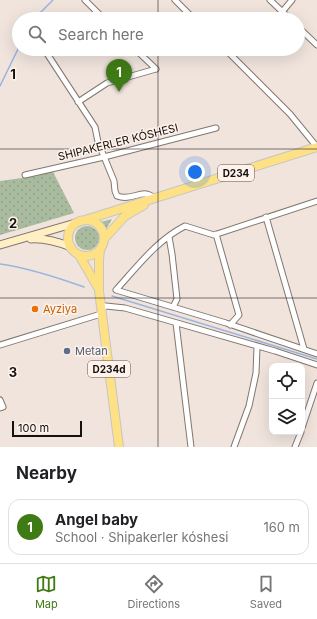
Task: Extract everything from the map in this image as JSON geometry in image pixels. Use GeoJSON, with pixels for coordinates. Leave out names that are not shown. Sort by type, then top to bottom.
{"type":"FeatureCollection","features":[{"type":"Feature","properties":{"kind":"main road","name":"D234"},"geometry":{"type":"LineString","coordinates":[[0,245],[80,222],[317,147]]}},
{"type":"Feature","properties":{"kind":"main road","name":"D234"},"geometry":{"type":"LineString","coordinates":[[104,239],[125,216],[154,198]]}},
{"type":"Feature","properties":{"kind":"main road"},"geometry":{"type":"LineString","coordinates":[[71,247],[69,236],[70,230],[80,222],[93,222],[98,224],[104,234],[104,239],[100,250],[91,256],[79,255]]}},
{"type":"Feature","properties":{"kind":"main road","name":"D234"},"geometry":{"type":"LineString","coordinates":[[22,239],[46,240],[60,243],[71,247],[79,255]]}},
{"type":"Feature","properties":{"kind":"main road","name":"D234d"},"geometry":{"type":"LineString","coordinates":[[100,250],[98,291],[119,447]]}},
{"type":"Feature","properties":{"kind":"main road","name":"D234d"},"geometry":{"type":"LineString","coordinates":[[79,255],[91,275],[98,291]]}},
{"type":"Feature","properties":{"kind":"street"},"geometry":{"type":"LineString","coordinates":[[85,0],[97,12]]}},
{"type":"Feature","properties":{"kind":"street"},"geometry":{"type":"LineString","coordinates":[[175,0],[187,12]]}},
{"type":"Feature","properties":{"kind":"street"},"geometry":{"type":"LineString","coordinates":[[270,0],[282,12],[292,0]]}},
{"type":"Feature","properties":{"kind":"street"},"geometry":{"type":"LineString","coordinates":[[305,34],[317,45]]}},
{"type":"Feature","properties":{"kind":"street"},"geometry":{"type":"LineString","coordinates":[[48,56],[95,127],[98,142],[114,181],[117,196],[125,199],[145,193],[150,194],[154,198]]}},
{"type":"Feature","properties":{"kind":"street"},"geometry":{"type":"LineString","coordinates":[[78,102],[107,83],[156,69],[142,56]]}},
{"type":"Feature","properties":{"kind":"street"},"geometry":{"type":"LineString","coordinates":[[232,56],[290,114],[317,147]]}},
{"type":"Feature","properties":{"kind":"street","name":"SHIPAKERLER KÓSHESI"},"geometry":{"type":"LineString","coordinates":[[25,175],[104,157],[216,128]]}},
{"type":"Feature","properties":{"kind":"street"},"geometry":{"type":"LineString","coordinates":[[317,201],[214,235],[185,226],[178,229],[150,253],[116,290],[230,325],[317,354]]}},
{"type":"Feature","properties":{"kind":"street"},"geometry":{"type":"LineString","coordinates":[[266,217],[304,349]]}},
{"type":"Feature","properties":{"kind":"street"},"geometry":{"type":"LineString","coordinates":[[216,234],[239,315],[230,325]]}},
{"type":"Feature","properties":{"kind":"street"},"geometry":{"type":"LineString","coordinates":[[169,237],[177,299],[173,307]]}},
{"type":"Feature","properties":{"kind":"street"},"geometry":{"type":"LineString","coordinates":[[0,345],[101,311],[106,306],[125,308],[317,365]]}},
{"type":"Feature","properties":{"kind":"street"},"geometry":{"type":"LineString","coordinates":[[176,323],[191,447]]}},
{"type":"Feature","properties":{"kind":"street"},"geometry":{"type":"LineString","coordinates":[[234,447],[249,406],[256,373],[257,347]]}},
{"type":"Feature","properties":{"kind":"street"},"geometry":{"type":"LineString","coordinates":[[305,419],[317,383]]}},
{"type":"Feature","properties":{"kind":"street"},"geometry":{"type":"LineString","coordinates":[[0,400],[1,408]]}},
{"type":"Feature","properties":{"kind":"street"},"geometry":{"type":"LineString","coordinates":[[296,447],[299,435]]}},
{"type":"Feature","properties":{"kind":"green space"},"geometry":{"type":"Polygon","coordinates":[[[52,170],[74,213],[0,235],[0,181],[37,176],[52,170]]]}},
{"type":"Feature","properties":{"kind":"green space"},"geometry":{"type":"Polygon","coordinates":[[[112,219],[105,231],[102,226],[97,223],[112,219]]]}},
{"type":"Feature","properties":{"kind":"green space"},"geometry":{"type":"Polygon","coordinates":[[[87,226],[96,229],[99,238],[96,247],[87,250],[78,247],[75,238],[78,229],[87,226]]]}},
{"type":"Feature","properties":{"kind":"waterway"},"geometry":{"type":"LineString","coordinates":[[41,12],[53,0]]}},
{"type":"Feature","properties":{"kind":"waterway"},"geometry":{"type":"LineString","coordinates":[[0,86],[15,56]]}},
{"type":"Feature","properties":{"kind":"waterway"},"geometry":{"type":"LineString","coordinates":[[0,264],[42,273],[84,287]]}},
{"type":"Feature","properties":{"kind":"waterway"},"geometry":{"type":"LineString","coordinates":[[112,296],[317,359]]}},
{"type":"Feature","properties":{"kind":"place","name":"Angel baby"},"geometry":{"type":"Point","coordinates":[119,92]}},
{"type":"Feature","properties":{"kind":"place","name":"Ayziya"},"geometry":{"type":"Point","coordinates":[35,309]}},
{"type":"Feature","properties":{"kind":"place","name":"Metan"},"geometry":{"type":"Point","coordinates":[67,351]}}]}
